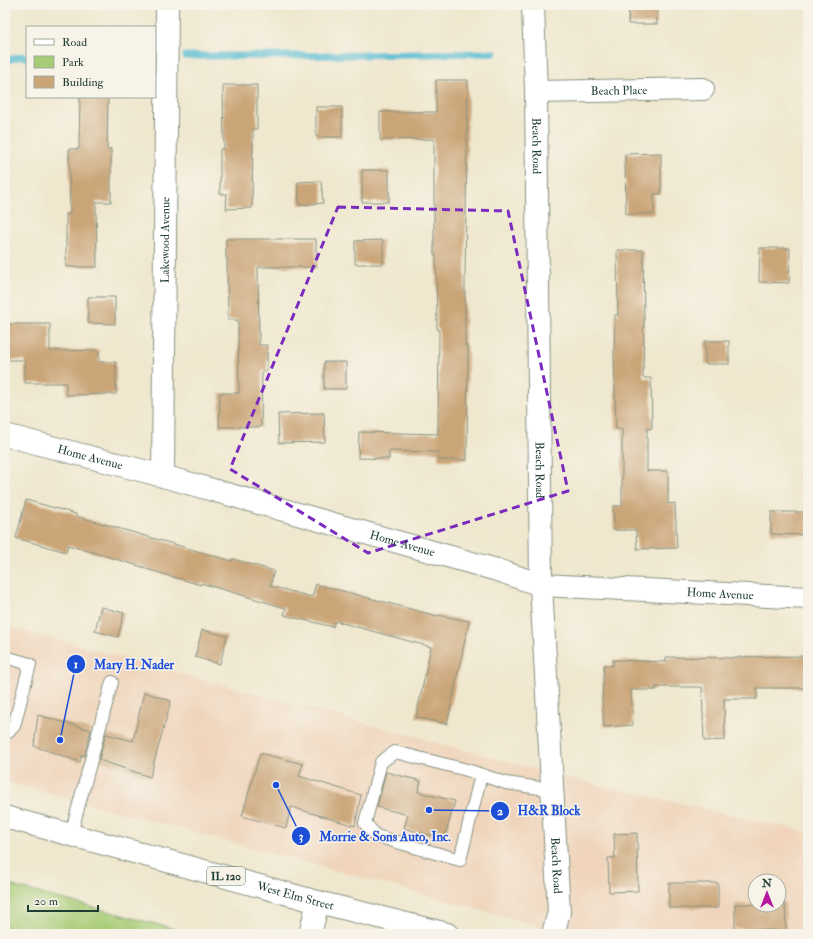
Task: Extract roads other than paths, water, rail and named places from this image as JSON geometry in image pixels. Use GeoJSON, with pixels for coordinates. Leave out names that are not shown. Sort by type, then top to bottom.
{"type":"FeatureCollection","features":[{"type":"Feature","properties":{"kind":"street","name":"Lakewood Avenue"},"geometry":{"type":"LineString","coordinates":[[163,476],[166,5]]}},
{"type":"Feature","properties":{"kind":"street","name":"Beach Road"},"geometry":{"type":"LineString","coordinates":[[533,5],[536,92],[541,585],[559,912],[553,934]]}},
{"type":"Feature","properties":{"kind":"street","name":"Beach Place"},"geometry":{"type":"LineString","coordinates":[[536,92],[703,89]]}},
{"type":"Feature","properties":{"kind":"street","name":"Home Avenue"},"geometry":{"type":"LineString","coordinates":[[5,434],[163,476],[489,567],[541,585],[808,598]]}},
{"type":"Feature","properties":{"kind":"street","name":"West Elm Street"},"geometry":{"type":"LineString","coordinates":[[5,817],[318,902],[447,934]]}},
{"type":"Feature","properties":{"kind":"street"},"geometry":{"type":"LineString","coordinates":[[310,934],[318,902]]}},
{"type":"Feature","properties":{"kind":"lane"},"geometry":{"type":"LineString","coordinates":[[5,657],[30,664],[14,726],[5,734]]}},
{"type":"Feature","properties":{"kind":"lane"},"geometry":{"type":"LineString","coordinates":[[71,834],[112,682]]}},
{"type":"Feature","properties":{"kind":"lane"},"geometry":{"type":"LineString","coordinates":[[481,775],[460,860],[376,836],[365,823],[380,762],[395,752],[467,770],[506,783],[553,790]]}},
{"type":"Feature","properties":{"kind":"waterway"},"geometry":{"type":"LineString","coordinates":[[185,56],[494,53]]}},
{"type":"Feature","properties":{"kind":"waterway"},"geometry":{"type":"LineString","coordinates":[[5,61],[22,56],[26,58]]}},
{"type":"Feature","properties":{"kind":"place","name":"Mary H. Nader"},"geometry":{"type":"Point","coordinates":[60,740]}},
{"type":"Feature","properties":{"kind":"place","name":"Morrie & Sons Auto, Inc."},"geometry":{"type":"Point","coordinates":[276,785]}},
{"type":"Feature","properties":{"kind":"place","name":"H&R Block"},"geometry":{"type":"Point","coordinates":[429,810]}}]}
